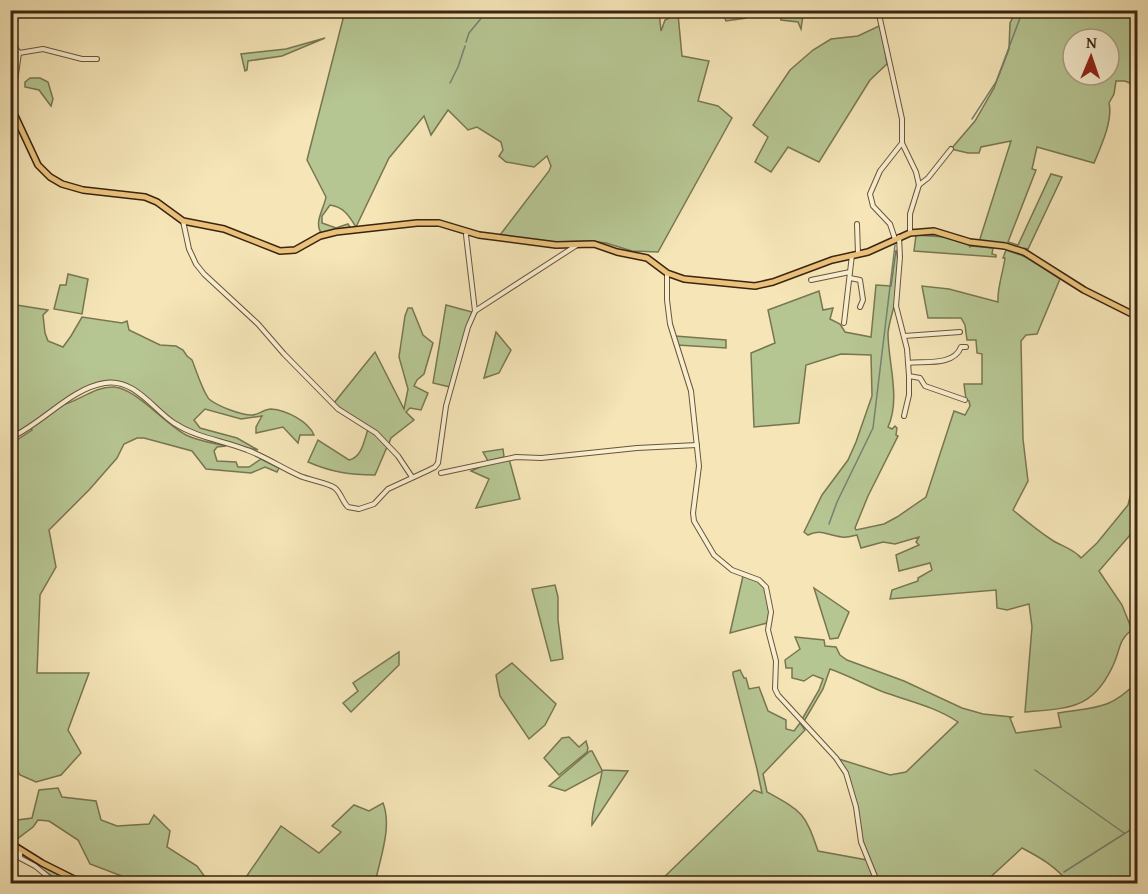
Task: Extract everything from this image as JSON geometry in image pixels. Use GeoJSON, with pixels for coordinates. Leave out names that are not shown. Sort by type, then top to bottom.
{"type":"FeatureCollection","features":[{"type":"Feature","properties":{"kind":"main road"},"geometry":{"type":"LineString","coordinates":[[11,106],[35,159],[45,173],[68,186],[83,190],[145,197],[163,206],[183,221],[224,229],[280,251],[295,250],[320,236],[336,232],[402,224],[439,223],[467,232],[547,244],[594,244],[646,258],[667,273],[684,279],[748,286],[763,284],[824,262],[855,255],[910,233],[934,231],[973,242],[1005,246],[1024,252],[1076,286],[1137,317]]}},
{"type":"Feature","properties":{"kind":"main road"},"geometry":{"type":"LineString","coordinates":[[10,843],[84,884]]}},
{"type":"Feature","properties":{"kind":"street"},"geometry":{"type":"LineString","coordinates":[[878,10],[903,132],[902,143],[916,172],[919,185],[910,214],[910,233]]}},
{"type":"Feature","properties":{"kind":"street"},"geometry":{"type":"LineString","coordinates":[[10,40],[19,53],[11,106]]}},
{"type":"Feature","properties":{"kind":"street"},"geometry":{"type":"LineString","coordinates":[[19,53],[43,49],[82,59],[97,59]]}},
{"type":"Feature","properties":{"kind":"street"},"geometry":{"type":"LineString","coordinates":[[902,143],[880,171],[870,194],[873,206],[890,224],[897,238],[900,257],[896,306],[904,336],[909,376],[909,395],[904,417]]}},
{"type":"Feature","properties":{"kind":"street"},"geometry":{"type":"LineString","coordinates":[[919,185],[928,178],[951,149]]}},
{"type":"Feature","properties":{"kind":"street"},"geometry":{"type":"LineString","coordinates":[[183,221],[189,249],[204,274],[251,318],[338,409],[376,433],[398,456],[412,477]]}},
{"type":"Feature","properties":{"kind":"street"},"geometry":{"type":"LineString","coordinates":[[844,323],[855,255],[857,224]]}},
{"type":"Feature","properties":{"kind":"street"},"geometry":{"type":"LineString","coordinates":[[10,438],[88,389],[105,383],[118,383],[137,392],[165,416],[187,430],[202,437],[250,451],[300,476],[332,486],[344,503],[353,508],[365,508],[374,504],[382,493],[435,467],[438,463],[446,406],[468,327],[475,311],[467,232]]}},
{"type":"Feature","properties":{"kind":"street"},"geometry":{"type":"LineString","coordinates":[[475,311],[577,244]]}},
{"type":"Feature","properties":{"kind":"street"},"geometry":{"type":"LineString","coordinates":[[667,273],[670,324],[691,391],[697,445],[698,480],[694,521],[706,544],[724,565],[759,580],[766,587],[771,612],[768,630],[776,661],[775,689],[777,695],[836,758],[846,773],[856,807],[861,842],[878,884]]}},
{"type":"Feature","properties":{"kind":"street"},"geometry":{"type":"LineString","coordinates":[[812,280],[850,275],[860,280],[863,300],[860,307]]}},
{"type":"Feature","properties":{"kind":"street"},"geometry":{"type":"LineString","coordinates":[[904,336],[960,332]]}},
{"type":"Feature","properties":{"kind":"street"},"geometry":{"type":"LineString","coordinates":[[908,363],[944,361],[958,354],[962,347],[966,347]]}},
{"type":"Feature","properties":{"kind":"street"},"geometry":{"type":"LineString","coordinates":[[909,376],[920,378],[925,386],[965,400]]}},
{"type":"Feature","properties":{"kind":"street"},"geometry":{"type":"LineString","coordinates":[[441,473],[516,457],[541,458],[627,449],[697,445]]}},
{"type":"Feature","properties":{"kind":"street"},"geometry":{"type":"LineString","coordinates":[[20,850],[20,858],[35,866],[57,884]]}},
{"type":"Feature","properties":{"kind":"street"},"geometry":{"type":"LineString","coordinates":[[77,880],[90,884]]}},
{"type":"Feature","properties":{"kind":"green space"},"geometry":{"type":"Polygon","coordinates":[[[345,11],[659,11],[661,31],[665,20],[678,14],[682,56],[709,61],[698,101],[718,106],[732,118],[658,252],[632,251],[590,241],[554,242],[500,235],[549,171],[551,166],[547,156],[534,167],[506,162],[499,156],[503,150],[501,142],[477,127],[468,130],[448,110],[431,135],[424,116],[389,158],[356,227],[343,210],[330,205],[322,216],[322,223],[336,228],[348,224],[350,227],[322,234],[319,221],[326,197],[307,160],[345,11]]]}},
{"type":"Feature","properties":{"kind":"green space"},"geometry":{"type":"Polygon","coordinates":[[[722,11],[745,11],[746,18],[726,21],[722,11]]]}},
{"type":"Feature","properties":{"kind":"green space"},"geometry":{"type":"Polygon","coordinates":[[[779,11],[807,11],[803,15],[801,29],[798,22],[781,20],[779,11]]]}},
{"type":"Feature","properties":{"kind":"green space"},"geometry":{"type":"Polygon","coordinates":[[[1016,11],[1137,11],[1137,86],[1121,81],[1121,27],[1061,27],[1061,87],[1115,87],[1114,94],[1109,103],[1108,125],[1094,163],[1037,147],[1032,169],[1036,170],[1008,242],[1018,245],[1051,174],[1062,177],[1028,249],[1023,250],[979,242],[1011,141],[981,147],[979,153],[951,149],[975,121],[994,88],[1009,49],[1010,23],[1016,11]]]}},
{"type":"Feature","properties":{"kind":"green space"},"geometry":{"type":"Polygon","coordinates":[[[881,25],[887,64],[870,80],[819,162],[788,147],[771,172],[755,162],[768,137],[753,125],[790,70],[813,50],[831,39],[858,36],[881,25]]]}},
{"type":"Feature","properties":{"kind":"green space"},"geometry":{"type":"Polygon","coordinates":[[[325,38],[282,56],[248,61],[245,71],[241,54],[286,49],[325,38]]]}},
{"type":"Feature","properties":{"kind":"green space"},"geometry":{"type":"Polygon","coordinates":[[[16,49],[18,56],[11,94],[10,52],[16,49]]]}},
{"type":"Feature","properties":{"kind":"green space"},"geometry":{"type":"Polygon","coordinates":[[[30,78],[40,78],[48,82],[53,99],[51,106],[39,90],[25,87],[25,82],[30,78]]]}},
{"type":"Feature","properties":{"kind":"green space"},"geometry":{"type":"Polygon","coordinates":[[[919,232],[943,234],[968,242],[946,237],[970,247],[993,248],[992,254],[996,257],[914,251],[916,235],[944,237],[917,234],[919,232]]]}},
{"type":"Feature","properties":{"kind":"green space"},"geometry":{"type":"Polygon","coordinates":[[[896,250],[897,285],[888,333],[894,392],[892,416],[888,427],[892,429],[895,426],[898,436],[855,528],[856,530],[884,524],[926,497],[954,411],[965,415],[970,406],[966,399],[964,384],[982,384],[982,354],[977,353],[976,340],[967,340],[965,325],[961,318],[928,318],[922,286],[949,289],[998,302],[1006,250],[1029,258],[1060,279],[1037,334],[1026,335],[1021,341],[1023,439],[1028,481],[1013,510],[1042,533],[1075,552],[1081,558],[1097,543],[1128,505],[1137,469],[1137,527],[1099,571],[1122,605],[1132,630],[1123,640],[1115,661],[1099,689],[1080,703],[1056,709],[1025,712],[1032,627],[1029,604],[1007,610],[997,608],[996,590],[890,599],[892,590],[918,581],[918,578],[932,570],[930,563],[899,571],[896,555],[919,545],[916,542],[919,537],[895,544],[883,542],[861,548],[857,535],[844,537],[821,532],[808,535],[804,532],[822,495],[848,460],[856,442],[872,396],[871,355],[841,354],[806,365],[799,423],[754,427],[751,353],[775,343],[768,310],[819,291],[823,310],[833,308],[830,319],[840,324],[845,332],[871,337],[876,285],[891,286],[896,250]]]}},
{"type":"Feature","properties":{"kind":"green space"},"geometry":{"type":"Polygon","coordinates":[[[68,274],[88,279],[82,314],[54,309],[60,285],[66,285],[68,274]]]}},
{"type":"Feature","properties":{"kind":"green space"},"geometry":{"type":"Polygon","coordinates":[[[10,304],[48,310],[43,315],[48,341],[63,347],[82,317],[122,323],[127,321],[129,330],[160,345],[176,346],[183,350],[192,360],[204,391],[213,402],[249,415],[269,409],[277,410],[302,421],[314,435],[300,435],[298,443],[283,427],[256,433],[256,427],[262,416],[241,419],[205,409],[194,420],[200,428],[237,438],[258,450],[219,441],[183,427],[140,392],[116,381],[103,381],[89,386],[58,406],[106,387],[122,389],[140,399],[186,435],[226,446],[217,447],[214,451],[217,461],[236,462],[238,467],[249,467],[261,459],[279,468],[277,472],[265,467],[251,473],[206,469],[192,451],[137,438],[124,444],[117,458],[49,530],[56,567],[40,595],[37,673],[89,673],[68,730],[81,753],[61,775],[36,782],[20,775],[11,759],[11,444],[32,430],[29,425],[11,436],[10,304]]]}},
{"type":"Feature","properties":{"kind":"green space"},"geometry":{"type":"Polygon","coordinates":[[[446,305],[472,312],[450,387],[433,383],[446,305]]]}},
{"type":"Feature","properties":{"kind":"green space"},"geometry":{"type":"Polygon","coordinates":[[[408,308],[412,308],[423,335],[433,343],[424,374],[414,386],[428,393],[421,410],[410,408],[406,412],[414,420],[391,438],[388,446],[376,434],[334,403],[375,352],[404,409],[408,389],[399,357],[408,308]]]}},
{"type":"Feature","properties":{"kind":"green space"},"geometry":{"type":"Polygon","coordinates":[[[496,332],[511,350],[499,373],[484,378],[496,332]]]}},
{"type":"Feature","properties":{"kind":"green space"},"geometry":{"type":"Polygon","coordinates":[[[675,336],[726,340],[726,348],[677,345],[675,336]]]}},
{"type":"Feature","properties":{"kind":"green space"},"geometry":{"type":"Polygon","coordinates":[[[368,429],[375,433],[387,447],[375,475],[341,472],[308,462],[318,440],[349,460],[357,456],[368,429]]]}},
{"type":"Feature","properties":{"kind":"green space"},"geometry":{"type":"Polygon","coordinates":[[[503,449],[504,457],[488,461],[483,452],[503,449]]]}},
{"type":"Feature","properties":{"kind":"green space"},"geometry":{"type":"Polygon","coordinates":[[[509,459],[520,499],[476,508],[489,479],[471,471],[489,463],[509,459]]]}},
{"type":"Feature","properties":{"kind":"green space"},"geometry":{"type":"Polygon","coordinates":[[[743,576],[756,580],[765,588],[769,613],[767,623],[730,633],[743,576]]]}},
{"type":"Feature","properties":{"kind":"green space"},"geometry":{"type":"Polygon","coordinates":[[[555,585],[563,659],[551,661],[532,589],[555,585]]]}},
{"type":"Feature","properties":{"kind":"green space"},"geometry":{"type":"Polygon","coordinates":[[[814,588],[849,612],[838,638],[830,639],[814,588]]]}},
{"type":"Feature","properties":{"kind":"green space"},"geometry":{"type":"Polygon","coordinates":[[[795,637],[824,640],[825,646],[836,647],[840,655],[847,660],[904,681],[962,708],[983,714],[1012,717],[1010,718],[1016,733],[1061,727],[1058,713],[1110,703],[1137,682],[1137,883],[1069,883],[1047,863],[1022,848],[984,883],[880,883],[863,842],[850,780],[839,759],[890,775],[906,772],[958,722],[930,708],[881,691],[830,669],[823,689],[803,723],[801,721],[823,679],[813,675],[804,681],[792,678],[792,668],[786,668],[785,660],[800,649],[795,637]]]}},
{"type":"Feature","properties":{"kind":"green space"},"geometry":{"type":"Polygon","coordinates":[[[399,652],[399,665],[351,712],[343,703],[358,691],[353,683],[399,652]]]}},
{"type":"Feature","properties":{"kind":"green space"},"geometry":{"type":"Polygon","coordinates":[[[512,663],[556,704],[545,725],[529,739],[500,696],[496,675],[512,663]]]}},
{"type":"Feature","properties":{"kind":"green space"},"geometry":{"type":"Polygon","coordinates":[[[740,670],[746,678],[749,689],[759,687],[768,711],[786,720],[786,729],[794,731],[800,723],[805,730],[763,774],[767,792],[796,809],[806,821],[818,851],[867,860],[876,883],[657,884],[754,790],[762,793],[733,675],[733,672],[740,670]]]}},
{"type":"Feature","properties":{"kind":"green space"},"geometry":{"type":"Polygon","coordinates":[[[569,737],[579,747],[586,741],[587,752],[559,775],[544,758],[562,738],[569,737]]]}},
{"type":"Feature","properties":{"kind":"green space"},"geometry":{"type":"Polygon","coordinates":[[[590,751],[602,770],[628,771],[592,825],[602,771],[565,791],[549,786],[590,751]]]}},
{"type":"Feature","properties":{"kind":"green space"},"geometry":{"type":"Polygon","coordinates":[[[58,788],[62,797],[96,801],[101,820],[117,826],[149,824],[154,815],[170,831],[167,847],[197,866],[205,877],[242,883],[281,826],[319,853],[341,832],[332,826],[354,805],[369,811],[383,803],[386,831],[376,879],[377,884],[140,883],[90,864],[78,840],[49,821],[38,820],[33,827],[13,842],[11,841],[10,821],[32,818],[39,790],[58,788]]]}},
{"type":"Feature","properties":{"kind":"green space"},"geometry":{"type":"Polygon","coordinates":[[[22,857],[77,883],[58,880],[22,857]]]}},
{"type":"Feature","properties":{"kind":"waterway"},"geometry":{"type":"LineString","coordinates":[[466,42],[469,33],[488,10]]}},
{"type":"Feature","properties":{"kind":"waterway"},"geometry":{"type":"LineString","coordinates":[[972,119],[996,82],[1023,10]]}},
{"type":"Feature","properties":{"kind":"waterway"},"geometry":{"type":"LineString","coordinates":[[450,83],[465,46]]}},
{"type":"Feature","properties":{"kind":"waterway"},"geometry":{"type":"LineString","coordinates":[[829,524],[837,502],[873,428],[895,245]]}},
{"type":"Feature","properties":{"kind":"waterway"},"geometry":{"type":"LineString","coordinates":[[1035,770],[1124,833]]}},
{"type":"Feature","properties":{"kind":"waterway"},"geometry":{"type":"LineString","coordinates":[[1064,872],[1138,825]]}},
{"type":"Feature","properties":{"kind":"waterway"},"geometry":{"type":"LineString","coordinates":[[1046,884],[1058,876]]}}]}
